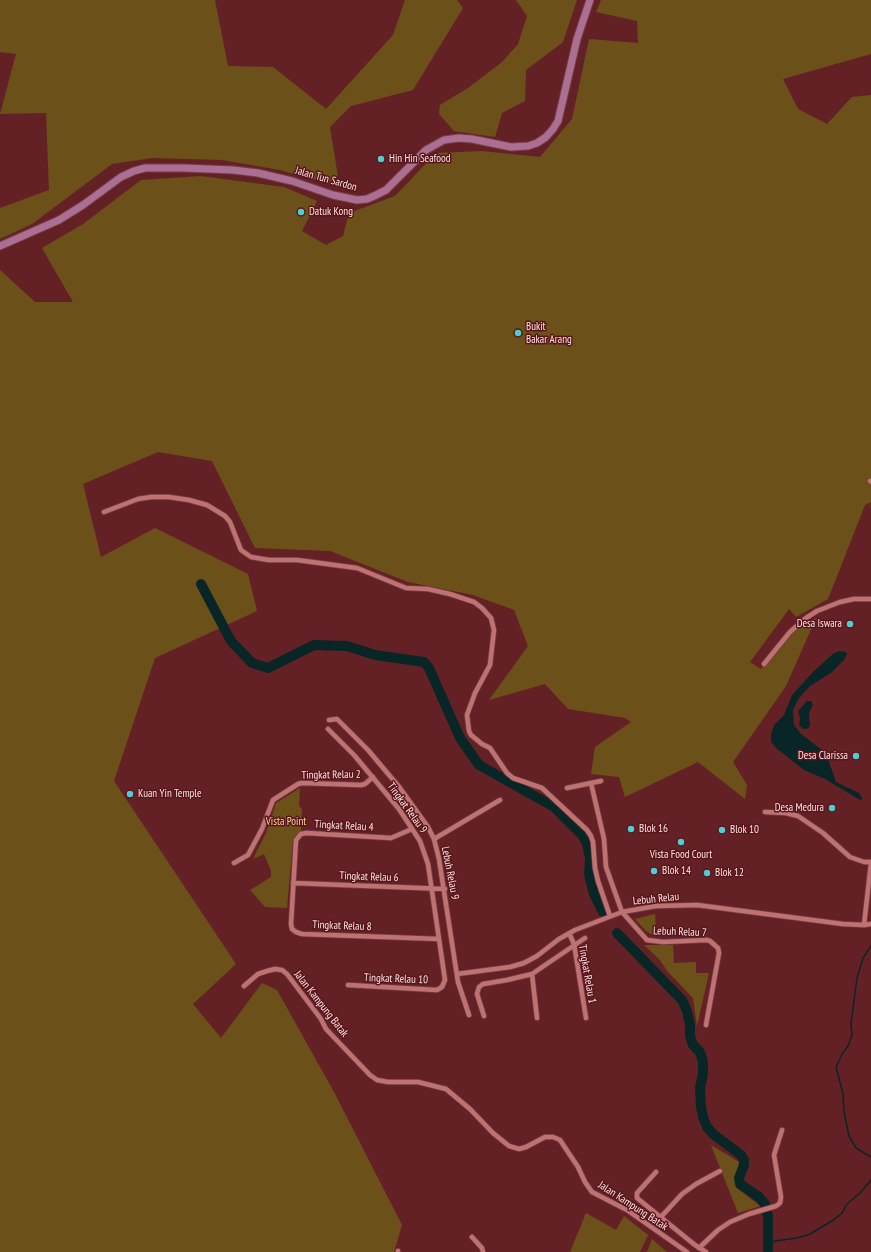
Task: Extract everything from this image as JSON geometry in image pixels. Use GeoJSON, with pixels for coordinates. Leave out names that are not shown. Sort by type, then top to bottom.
{"type":"FeatureCollection","features":[{"type":"Feature","properties":{"kind":"main road","name":"Jalan Tun Sardon"},"geometry":{"type":"LineString","coordinates":[[0,246],[59,220],[83,205],[120,177],[145,168],[205,168],[252,172],[292,181],[333,195],[357,200],[370,198],[386,190],[426,150],[444,140],[459,138],[472,139],[511,147],[528,146],[537,143],[546,137],[558,121],[575,46],[590,0]]}},
{"type":"Feature","properties":{"kind":"street"},"geometry":{"type":"LineString","coordinates":[[104,512],[138,499],[151,497],[169,497],[189,500],[207,505],[225,516],[230,522],[241,550],[251,557],[268,560],[297,560],[357,568],[406,588],[428,589],[450,594],[474,602],[482,608],[491,618],[494,624],[494,630],[490,665],[475,693],[467,715],[468,731],[476,739],[490,748],[507,773],[513,778],[542,788],[587,830],[593,842],[594,868],[610,916]]}},
{"type":"Feature","properties":{"kind":"street"},"geometry":{"type":"LineString","coordinates":[[764,664],[790,632],[806,618],[817,611],[840,602],[854,599],[871,599]]}},
{"type":"Feature","properties":{"kind":"street","name":"Lebuh Relau 9"},"geometry":{"type":"LineString","coordinates":[[329,720],[337,719],[368,750],[400,788],[428,827],[434,839],[445,889],[457,974],[469,1015]]}},
{"type":"Feature","properties":{"kind":"street","name":"Tingkat Relau 9"},"geometry":{"type":"LineString","coordinates":[[328,730],[354,755],[373,777],[399,809],[420,841],[428,864],[444,980],[442,987]]}},
{"type":"Feature","properties":{"kind":"street","name":"Tingkat Relau 2"},"geometry":{"type":"LineString","coordinates":[[234,863],[248,855],[262,829],[273,800],[298,784],[361,785],[373,777]]}},
{"type":"Feature","properties":{"kind":"street"},"geometry":{"type":"LineString","coordinates":[[566,788],[601,781]]}},
{"type":"Feature","properties":{"kind":"street"},"geometry":{"type":"LineString","coordinates":[[591,783],[604,839],[606,867],[622,912]]}},
{"type":"Feature","properties":{"kind":"street"},"geometry":{"type":"LineString","coordinates":[[434,839],[500,800]]}},
{"type":"Feature","properties":{"kind":"street"},"geometry":{"type":"LineString","coordinates":[[765,812],[786,813],[798,816],[823,833],[850,857],[871,863],[864,925]]}},
{"type":"Feature","properties":{"kind":"street","name":"Tingkat Relau 4"},"geometry":{"type":"LineString","coordinates":[[293,883],[296,840],[301,834],[306,833],[391,838],[412,829]]}},
{"type":"Feature","properties":{"kind":"street","name":"Tingkat Relau 6"},"geometry":{"type":"LineString","coordinates":[[293,883],[445,889]]}},
{"type":"Feature","properties":{"kind":"street","name":"Tingkat Relau 8"},"geometry":{"type":"LineString","coordinates":[[293,883],[291,924],[292,929],[296,932],[302,934],[439,939]]}},
{"type":"Feature","properties":{"kind":"street","name":"Lebuh Relau"},"geometry":{"type":"LineString","coordinates":[[457,974],[510,967],[524,963],[537,956],[569,933],[622,912],[656,906],[697,905],[843,924],[871,924]]}},
{"type":"Feature","properties":{"kind":"street","name":"Lebuh Relau 7"},"geometry":{"type":"LineString","coordinates":[[622,912],[647,940],[663,942],[707,940],[718,948],[719,953],[706,1025]]}},
{"type":"Feature","properties":{"kind":"street","name":"Tingkat Relau 1"},"geometry":{"type":"LineString","coordinates":[[569,933],[574,944],[586,1018]]}},
{"type":"Feature","properties":{"kind":"street"},"geometry":{"type":"LineString","coordinates":[[484,1016],[477,994],[479,987],[483,984],[514,979],[532,974],[574,944],[585,938]]}},
{"type":"Feature","properties":{"kind":"street","name":"Jalan Kampung Batak"},"geometry":{"type":"LineString","coordinates":[[244,986],[258,974],[267,970],[282,970],[287,974],[326,1029],[370,1075],[377,1080],[388,1082],[418,1082],[446,1089],[470,1109],[492,1133],[509,1146],[519,1149],[545,1137],[553,1137],[560,1140],[592,1192],[627,1210],[686,1252]]}},
{"type":"Feature","properties":{"kind":"street"},"geometry":{"type":"LineString","coordinates":[[532,974],[537,1018]]}},
{"type":"Feature","properties":{"kind":"street","name":"Tingkat Relau 10"},"geometry":{"type":"LineString","coordinates":[[348,985],[437,990],[442,987]]}},
{"type":"Feature","properties":{"kind":"street"},"geometry":{"type":"LineString","coordinates":[[699,1248],[718,1230],[730,1222],[776,1206],[780,1203],[774,1155],[782,1130]]}},
{"type":"Feature","properties":{"kind":"street"},"geometry":{"type":"LineString","coordinates":[[660,1218],[682,1194],[696,1184],[720,1171]]}},
{"type":"Feature","properties":{"kind":"street"},"geometry":{"type":"LineString","coordinates":[[656,1172],[638,1191],[636,1196],[639,1201],[706,1252]]}},
{"type":"Feature","properties":{"kind":"street"},"geometry":{"type":"LineString","coordinates":[[472,1237],[482,1248],[483,1252]]}},
{"type":"Feature","properties":{"kind":"green space"},"geometry":{"type":"Polygon","coordinates":[[[0,0],[215,0],[228,66],[273,67],[326,109],[393,35],[405,0],[457,0],[463,8],[413,90],[351,106],[330,127],[338,177],[330,184],[280,170],[222,160],[152,158],[112,164],[32,224],[0,239],[0,208],[49,190],[46,113],[0,114],[16,54],[0,52],[0,0]]]}},
{"type":"Feature","properties":{"kind":"green space"},"geometry":{"type":"Polygon","coordinates":[[[516,0],[577,0],[563,42],[526,70],[525,101],[502,113],[495,137],[454,131],[439,114],[440,105],[468,88],[502,62],[518,44],[527,16],[516,0]]]}},
{"type":"Feature","properties":{"kind":"green space"},"geometry":{"type":"Polygon","coordinates":[[[601,0],[871,0],[871,54],[783,79],[798,109],[827,124],[852,97],[871,95],[871,502],[865,505],[828,599],[796,617],[789,609],[750,662],[761,669],[795,630],[816,618],[786,686],[733,762],[747,785],[745,799],[698,762],[625,797],[619,777],[591,774],[595,747],[631,722],[625,718],[568,709],[545,684],[489,700],[528,646],[514,610],[473,595],[408,582],[330,551],[255,548],[212,461],[158,452],[83,484],[101,557],[155,528],[248,574],[257,611],[155,658],[114,781],[236,964],[193,1004],[221,1038],[262,983],[277,990],[334,1092],[402,1225],[394,1252],[0,1252],[0,270],[35,302],[73,302],[42,248],[83,224],[141,180],[201,176],[284,187],[317,201],[302,231],[326,245],[343,236],[349,213],[395,196],[436,153],[482,151],[540,157],[572,119],[589,39],[638,43],[637,21],[596,12],[601,0]]]}},
{"type":"Feature","properties":{"kind":"green space","name":"Vista Point"},"geometry":{"type":"Polygon","coordinates":[[[300,788],[299,806],[302,809],[301,831],[293,840],[287,908],[265,907],[250,890],[271,877],[271,871],[264,854],[253,859],[266,833],[276,803],[300,788]]]}},
{"type":"Feature","properties":{"kind":"green space"},"geometry":{"type":"Polygon","coordinates":[[[655,914],[656,936],[654,936],[646,931],[635,919],[655,914]]]}},
{"type":"Feature","properties":{"kind":"green space"},"geometry":{"type":"Polygon","coordinates":[[[644,945],[673,945],[674,963],[696,962],[696,973],[709,973],[697,1026],[693,998],[668,972],[659,959],[644,945]]]}},
{"type":"Feature","properties":{"kind":"green space"},"geometry":{"type":"Polygon","coordinates":[[[711,1145],[739,1162],[735,1184],[737,1188],[760,1206],[738,1213],[711,1145]]]}},
{"type":"Feature","properties":{"kind":"green space"},"geometry":{"type":"Polygon","coordinates":[[[586,1213],[616,1230],[624,1216],[648,1235],[640,1252],[570,1252],[586,1213]]]}},
{"type":"Feature","properties":{"kind":"green space"},"geometry":{"type":"Polygon","coordinates":[[[652,1239],[667,1252],[647,1252],[652,1239]]]}},
{"type":"Feature","properties":{"kind":"water"},"geometry":{"type":"Polygon","coordinates":[[[839,651],[846,652],[847,654],[844,660],[831,673],[810,686],[799,698],[793,710],[794,725],[801,734],[822,750],[828,759],[836,782],[859,793],[863,799],[860,800],[825,779],[804,770],[776,748],[771,742],[771,734],[774,725],[784,715],[792,695],[814,671],[834,653],[839,651]]]}},
{"type":"Feature","properties":{"kind":"water"},"geometry":{"type":"Polygon","coordinates":[[[807,701],[811,701],[813,705],[809,713],[810,726],[807,729],[803,729],[799,725],[800,718],[798,711],[807,701]]]}},
{"type":"Feature","properties":{"kind":"waterway"},"geometry":{"type":"LineString","coordinates":[[201,584],[231,641],[252,663],[268,668],[314,645],[347,646],[375,655],[424,662],[429,668],[460,738],[479,765],[554,807],[583,836],[587,844],[590,858],[589,874],[594,894],[603,912]]}},
{"type":"Feature","properties":{"kind":"waterway"},"geometry":{"type":"LineString","coordinates":[[617,933],[682,1000],[687,1011],[690,1025],[690,1036],[693,1045],[700,1052],[703,1062],[703,1074],[700,1088],[703,1117],[707,1127],[713,1134],[741,1155],[744,1160],[744,1165],[739,1178],[740,1184],[759,1197],[765,1204],[768,1216],[768,1252]]}},
{"type":"Feature","properties":{"kind":"waterway"},"geometry":{"type":"LineString","coordinates":[[871,946],[863,958],[857,978],[851,1023],[852,1035],[848,1046],[842,1054],[836,1067],[843,1094],[844,1112],[849,1136],[856,1148],[871,1157]]}},
{"type":"Feature","properties":{"kind":"waterway"},"geometry":{"type":"LineString","coordinates":[[767,1248],[775,1241],[797,1238],[810,1234],[835,1219],[842,1213],[847,1204],[860,1193],[871,1180]]}},
{"type":"Feature","properties":{"kind":"place","name":"Hin Hin Seafood"},"geometry":{"type":"Point","coordinates":[381,159]}},
{"type":"Feature","properties":{"kind":"place","name":"Datuk Kong"},"geometry":{"type":"Point","coordinates":[301,212]}},
{"type":"Feature","properties":{"kind":"place","name":"Bukit Bakar Arang"},"geometry":{"type":"Point","coordinates":[518,333]}},
{"type":"Feature","properties":{"kind":"place","name":"Desa Iswara"},"geometry":{"type":"Point","coordinates":[850,624]}},
{"type":"Feature","properties":{"kind":"place","name":"Desa Clarissa"},"geometry":{"type":"Point","coordinates":[856,756]}},
{"type":"Feature","properties":{"kind":"place","name":"Kuan Yin Temple"},"geometry":{"type":"Point","coordinates":[130,794]}},
{"type":"Feature","properties":{"kind":"place","name":"Desa Medura"},"geometry":{"type":"Point","coordinates":[832,808]}},
{"type":"Feature","properties":{"kind":"place","name":"Blok 16"},"geometry":{"type":"Point","coordinates":[631,829]}},
{"type":"Feature","properties":{"kind":"place","name":"Blok 10"},"geometry":{"type":"Point","coordinates":[722,830]}},
{"type":"Feature","properties":{"kind":"place","name":"Vista Food Court"},"geometry":{"type":"Point","coordinates":[681,842]}},
{"type":"Feature","properties":{"kind":"place","name":"Blok 14"},"geometry":{"type":"Point","coordinates":[654,871]}},
{"type":"Feature","properties":{"kind":"place","name":"Blok 12"},"geometry":{"type":"Point","coordinates":[707,873]}}]}
